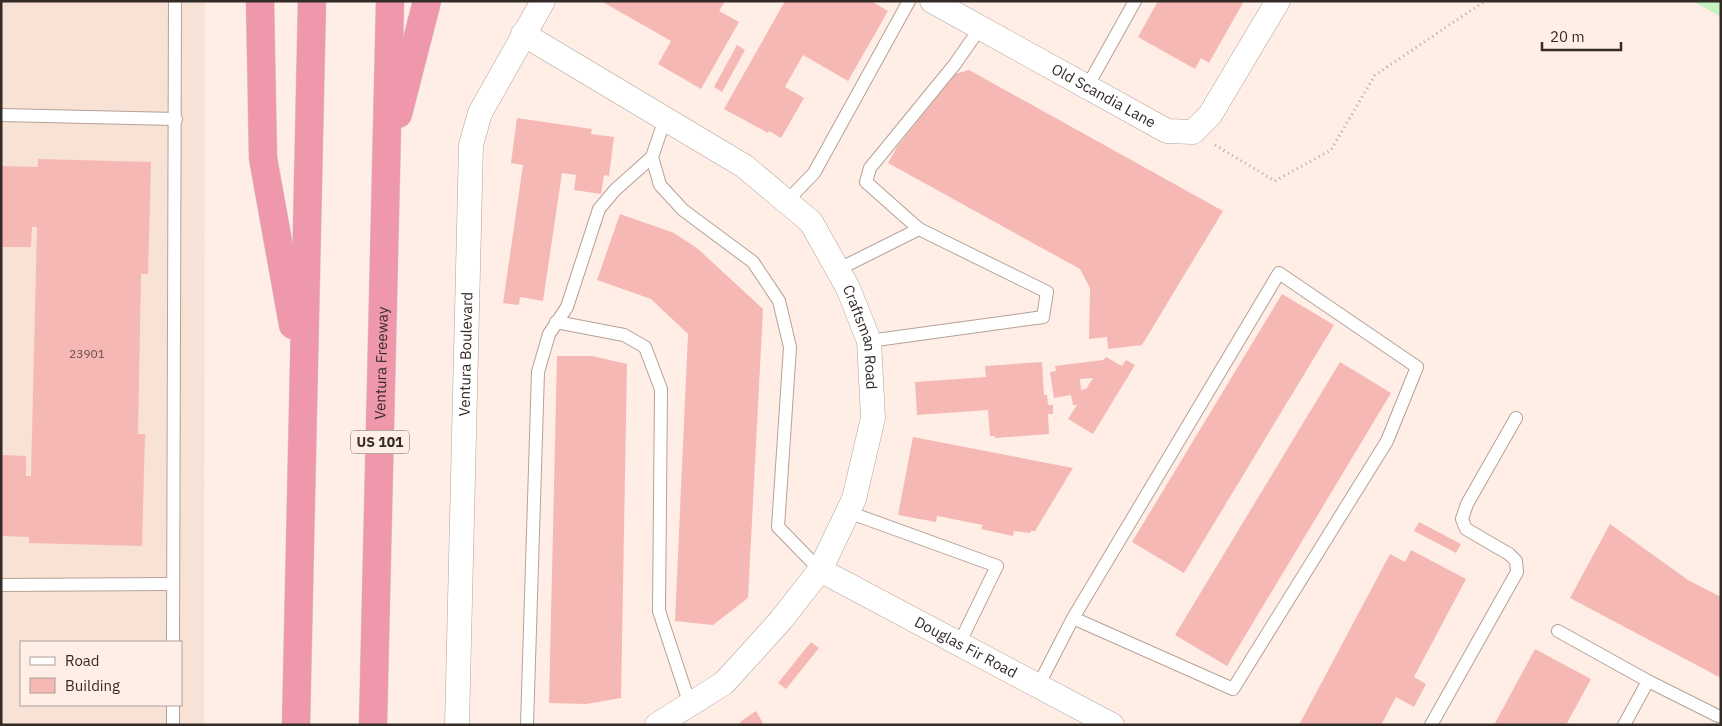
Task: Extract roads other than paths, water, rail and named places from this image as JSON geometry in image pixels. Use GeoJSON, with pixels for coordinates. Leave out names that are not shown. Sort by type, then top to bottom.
{"type":"FeatureCollection","features":[{"type":"Feature","properties":{"kind":"highway"},"geometry":{"type":"LineString","coordinates":[[260,1],[263,158],[303,384]]}},
{"type":"Feature","properties":{"kind":"highway"},"geometry":{"type":"LineString","coordinates":[[296,725],[312,1]]}},
{"type":"Feature","properties":{"kind":"highway","name":"Ventura Freeway"},"geometry":{"type":"LineString","coordinates":[[373,725],[390,1]]}},
{"type":"Feature","properties":{"kind":"highway"},"geometry":{"type":"LineString","coordinates":[[387,159],[427,1]]}},
{"type":"Feature","properties":{"kind":"street","name":"Ventura Boulevard"},"geometry":{"type":"LineString","coordinates":[[457,725],[471,145],[480,113],[543,1]]}},
{"type":"Feature","properties":{"kind":"street","name":"Old Scandia Lane"},"geometry":{"type":"LineString","coordinates":[[932,1],[1166,131],[1193,132],[1210,115],[1278,1]]}},
{"type":"Feature","properties":{"kind":"street","name":"Craftsman Road"},"geometry":{"type":"LineString","coordinates":[[524,34],[744,166],[811,222],[848,288],[869,341],[872,418],[854,499],[820,570],[781,620],[724,683],[657,725]]}},
{"type":"Feature","properties":{"kind":"street","name":"Douglas Fir Road"},"geometry":{"type":"LineString","coordinates":[[820,570],[1112,725]]}},
{"type":"Feature","properties":{"kind":"lane"},"geometry":{"type":"LineString","coordinates":[[173,641],[175,1]]}},
{"type":"Feature","properties":{"kind":"lane"},"geometry":{"type":"LineString","coordinates":[[786,201],[814,173],[910,1]]}},
{"type":"Feature","properties":{"kind":"lane"},"geometry":{"type":"LineString","coordinates":[[1087,87],[1135,1]]}},
{"type":"Feature","properties":{"kind":"lane"},"geometry":{"type":"LineString","coordinates":[[869,341],[1043,317],[1047,292],[919,229],[866,182],[870,168],[955,64],[980,28]]}},
{"type":"Feature","properties":{"kind":"lane"},"geometry":{"type":"LineString","coordinates":[[1,115],[176,119]]}},
{"type":"Feature","properties":{"kind":"lane"},"geometry":{"type":"LineString","coordinates":[[527,725],[538,372],[549,334],[567,307],[599,209],[615,190],[652,157],[665,119]]}},
{"type":"Feature","properties":{"kind":"lane"},"geometry":{"type":"LineString","coordinates":[[652,157],[660,185],[683,210],[753,262],[779,301],[790,347],[778,527],[820,570]]}},
{"type":"Feature","properties":{"kind":"lane"},"geometry":{"type":"LineString","coordinates":[[837,270],[919,229]]}},
{"type":"Feature","properties":{"kind":"lane"},"geometry":{"type":"LineString","coordinates":[[1038,686],[1073,618],[1279,273],[1417,367],[1387,441],[1233,689],[1073,618]]}},
{"type":"Feature","properties":{"kind":"lane"},"geometry":{"type":"LineString","coordinates":[[556,322],[624,335],[645,346],[661,389],[659,611],[690,705]]}},
{"type":"Feature","properties":{"kind":"lane"},"geometry":{"type":"LineString","coordinates":[[1431,725],[1517,572],[1516,562],[1509,554],[1466,529],[1462,519],[1466,504],[1516,418]]}},
{"type":"Feature","properties":{"kind":"lane"},"geometry":{"type":"LineString","coordinates":[[848,512],[997,566],[959,644]]}},
{"type":"Feature","properties":{"kind":"lane"},"geometry":{"type":"LineString","coordinates":[[1,585],[172,584]]}},
{"type":"Feature","properties":{"kind":"lane"},"geometry":{"type":"LineString","coordinates":[[1558,631],[1648,681],[1718,716]]}},
{"type":"Feature","properties":{"kind":"lane"},"geometry":{"type":"LineString","coordinates":[[1624,725],[1648,681]]}},
{"type":"Feature","properties":{"kind":"lane"},"geometry":{"type":"LineString","coordinates":[[172,725],[173,706]]}}]}
